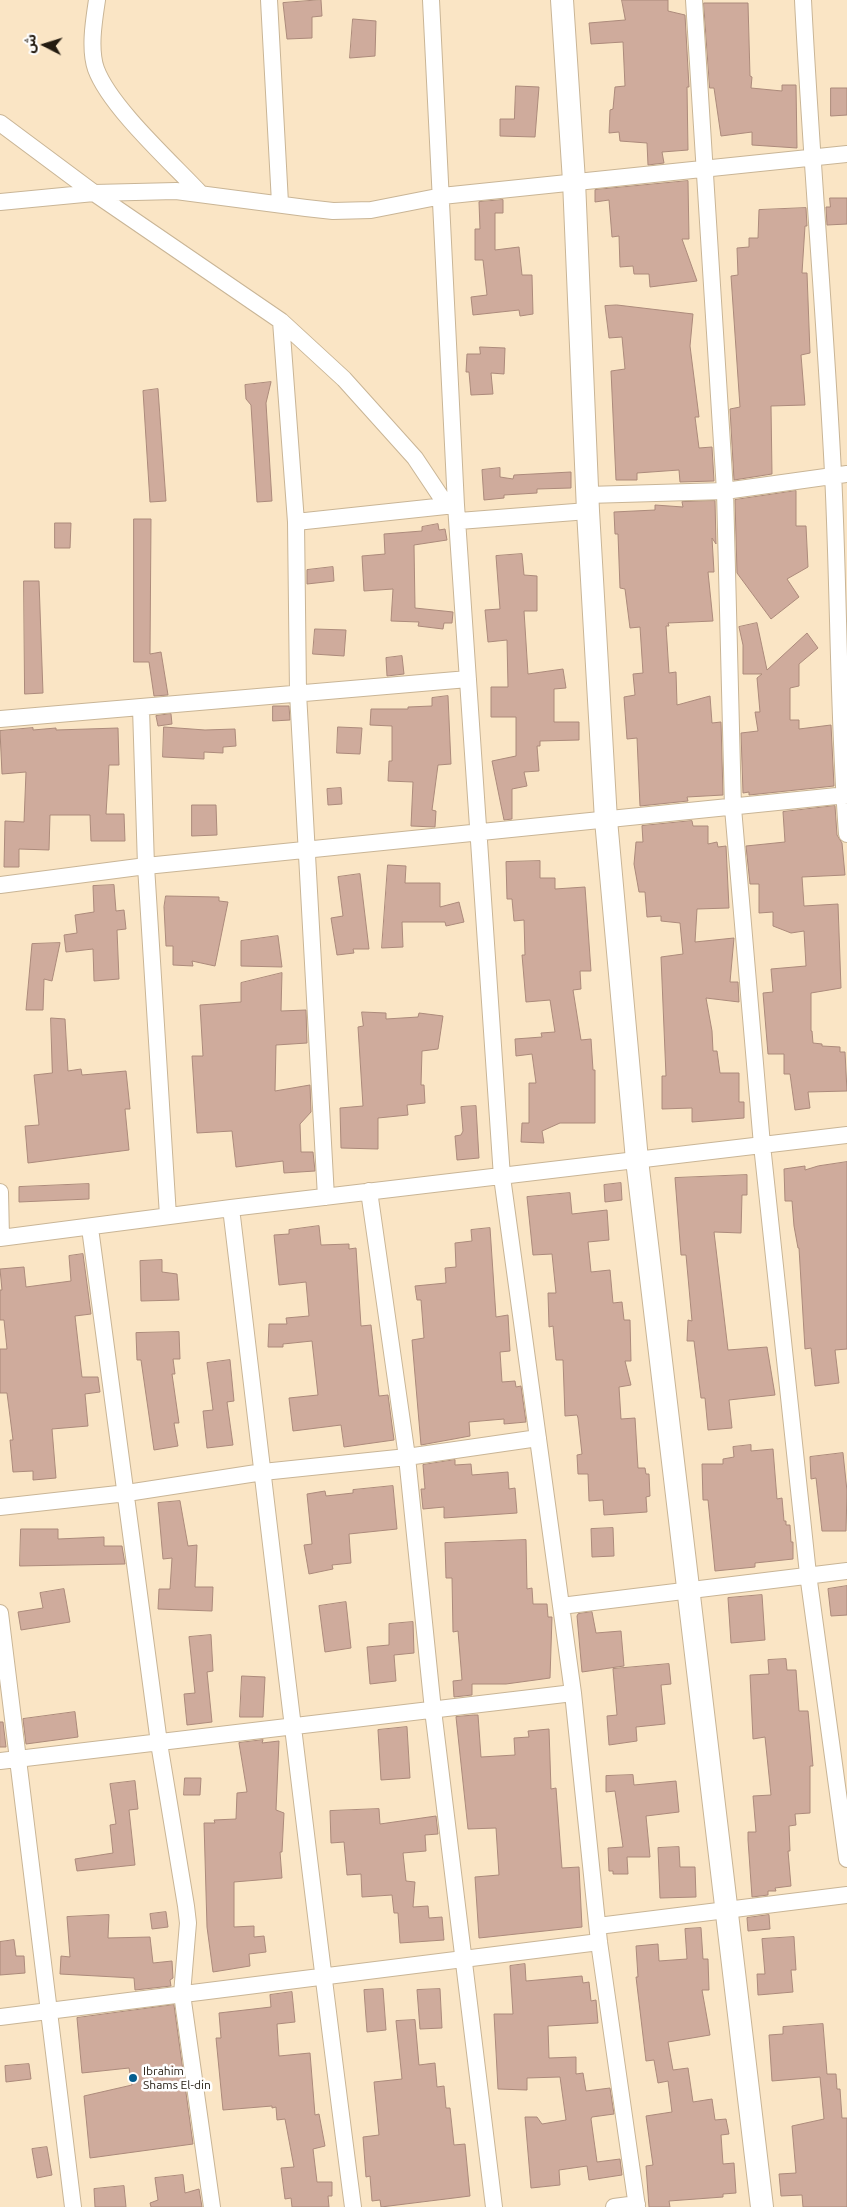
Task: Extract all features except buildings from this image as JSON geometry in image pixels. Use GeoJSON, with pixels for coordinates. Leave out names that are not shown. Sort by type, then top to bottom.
{"type":"FeatureCollection","features":[{"type":"Feature","properties":{"kind":"street"},"geometry":{"type":"LineString","coordinates":[[97,0],[93,41],[95,67],[106,89],[200,193]]}},
{"type":"Feature","properties":{"kind":"street"},"geometry":{"type":"LineString","coordinates":[[269,0],[280,203]]}},
{"type":"Feature","properties":{"kind":"street"},"geometry":{"type":"LineString","coordinates":[[431,0],[442,196],[454,511],[480,834],[502,1177],[573,1693],[599,1934],[637,2206],[614,2207]]}},
{"type":"Feature","properties":{"kind":"street"},"geometry":{"type":"LineString","coordinates":[[562,0],[574,181],[587,503],[606,820],[637,1160],[762,2207]]}},
{"type":"Feature","properties":{"kind":"street"},"geometry":{"type":"LineString","coordinates":[[694,0],[725,491],[733,808],[762,1145],[808,1574],[847,1859]]}},
{"type":"Feature","properties":{"kind":"street"},"geometry":{"type":"LineString","coordinates":[[803,0],[811,159],[840,475],[847,834]]}},
{"type":"Feature","properties":{"kind":"street"},"geometry":{"type":"LineString","coordinates":[[0,123],[94,193],[281,321],[351,386],[415,458],[454,511]]}},
{"type":"Feature","properties":{"kind":"street"},"geometry":{"type":"LineString","coordinates":[[0,202],[94,193],[176,191],[333,211],[371,210],[442,196],[847,154]]}},
{"type":"Feature","properties":{"kind":"street"},"geometry":{"type":"LineString","coordinates":[[281,321],[296,522],[298,694],[326,1196]]}},
{"type":"Feature","properties":{"kind":"street"},"geometry":{"type":"LineString","coordinates":[[296,522],[587,503],[725,491],[840,475]]}},
{"type":"Feature","properties":{"kind":"street"},"geometry":{"type":"LineString","coordinates":[[0,719],[468,679]]}},
{"type":"Feature","properties":{"kind":"street"},"geometry":{"type":"LineString","coordinates":[[141,708],[146,866],[168,1216]]}},
{"type":"Feature","properties":{"kind":"street"},"geometry":{"type":"LineString","coordinates":[[0,884],[146,866],[480,834],[846,795]]}},
{"type":"Feature","properties":{"kind":"street"},"geometry":{"type":"LineString","coordinates":[[0,1192],[1,1238],[326,1196],[502,1177],[847,1135]]}},
{"type":"Feature","properties":{"kind":"street"},"geometry":{"type":"LineString","coordinates":[[369,1192],[407,1456],[433,1710],[494,2207]]}},
{"type":"Feature","properties":{"kind":"street"},"geometry":{"type":"LineString","coordinates":[[231,1208],[294,1727],[322,1977],[353,2207]]}},
{"type":"Feature","properties":{"kind":"street"},"geometry":{"type":"LineString","coordinates":[[90,1228],[159,1743],[187,1915],[182,1994],[212,2207]]}},
{"type":"Feature","properties":{"kind":"street"},"geometry":{"type":"LineString","coordinates":[[0,1507],[538,1438]]}},
{"type":"Feature","properties":{"kind":"street"},"geometry":{"type":"LineString","coordinates":[[561,1606],[688,1588],[847,1570]]}},
{"type":"Feature","properties":{"kind":"street"},"geometry":{"type":"LineString","coordinates":[[0,1613],[73,2207]]}},
{"type":"Feature","properties":{"kind":"street"},"geometry":{"type":"LineString","coordinates":[[0,1761],[573,1693]]}},
{"type":"Feature","properties":{"kind":"street"},"geometry":{"type":"LineString","coordinates":[[0,2017],[464,1958],[726,1910],[847,1895]]}},
{"type":"Feature","properties":{"kind":"place","name":"Ibrahim Shams El-din"},"geometry":{"type":"Point","coordinates":[133,2078]}}]}
